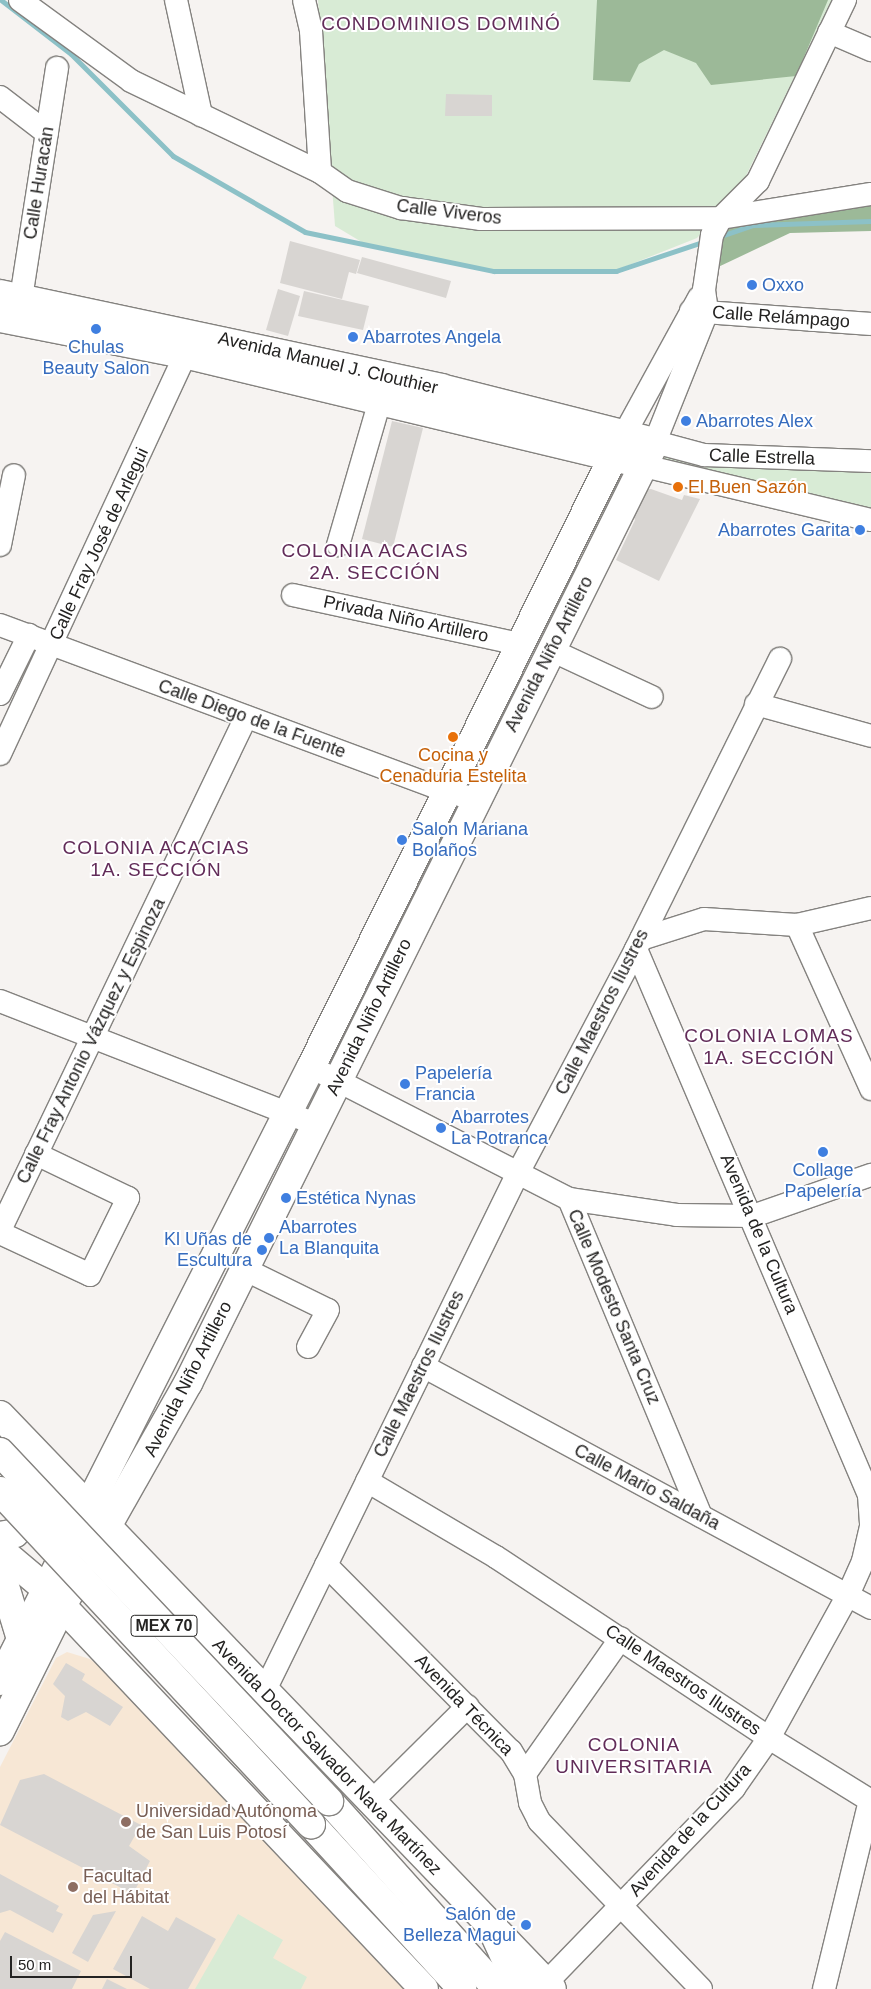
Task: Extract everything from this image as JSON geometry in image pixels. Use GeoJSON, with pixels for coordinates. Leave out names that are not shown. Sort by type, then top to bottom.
{"type":"FeatureCollection","features":[{"type":"Feature","properties":{"kind":"main road","name":"Avenida Manuel J. Clouthier"},"geometry":{"type":"LineString","coordinates":[[11,296],[191,344],[380,400],[619,445]]}},
{"type":"Feature","properties":{"kind":"main road","name":"Avenida Manuel J. Clouthier"},"geometry":{"type":"LineString","coordinates":[[0,318],[191,344],[619,445],[649,454]]}},
{"type":"Feature","properties":{"kind":"main road","name":"Avenida Niño Artillero"},"geometry":{"type":"LineString","coordinates":[[0,1731],[31,1645],[54,1597],[88,1509],[311,1067],[619,445]]}},
{"type":"Feature","properties":{"kind":"main road","name":"Avenida Niño Artillero"},"geometry":{"type":"LineString","coordinates":[[54,1597],[107,1528],[188,1383],[476,799],[649,454]]}},
{"type":"Feature","properties":{"kind":"main road","name":"Avenida Doctor Salvador Nava Martínez"},"geometry":{"type":"LineString","coordinates":[[0,1415],[492,1929],[510,1968],[542,1987]]}},
{"type":"Feature","properties":{"kind":"main road","name":"Avenida Doctor Salvador Nava Martínez"},"geometry":{"type":"LineString","coordinates":[[0,1452],[329,1800],[498,1989]]}},
{"type":"Feature","properties":{"kind":"main road"},"geometry":{"type":"LineString","coordinates":[[0,1536],[15,1533],[38,1511],[50,1485],[47,1464]]}},
{"type":"Feature","properties":{"kind":"main road","name":"MEX 70"},"geometry":{"type":"LineString","coordinates":[[0,1491],[311,1824],[462,1989]]}},
{"type":"Feature","properties":{"kind":"main road"},"geometry":{"type":"LineString","coordinates":[[0,1550],[54,1597],[424,1989]]}},
{"type":"Feature","properties":{"kind":"main road"},"geometry":{"type":"LineString","coordinates":[[0,1570],[31,1645],[67,1641],[96,1642]]}},
{"type":"Feature","properties":{"kind":"main road"},"geometry":{"type":"LineString","coordinates":[[119,1666],[117,1637],[125,1613],[163,1587]]}},
{"type":"Feature","properties":{"kind":"main road","name":"Avenida Niño Artillero"},"geometry":{"type":"LineString","coordinates":[[0,1681],[31,1645]]}},
{"type":"Feature","properties":{"kind":"street","name":"Calle Viveros"},"geometry":{"type":"LineString","coordinates":[[20,0],[131,81],[320,172],[347,191],[401,208],[481,220],[716,227],[871,194]]}},
{"type":"Feature","properties":{"kind":"street"},"geometry":{"type":"LineString","coordinates":[[176,0],[201,115]]}},
{"type":"Feature","properties":{"kind":"street"},"geometry":{"type":"LineString","coordinates":[[304,0],[311,31],[320,172]]}},
{"type":"Feature","properties":{"kind":"street"},"geometry":{"type":"LineString","coordinates":[[716,227],[758,181],[845,0]]}},
{"type":"Feature","properties":{"kind":"street"},"geometry":{"type":"LineString","coordinates":[[829,32],[871,50]]}},
{"type":"Feature","properties":{"kind":"street","name":"Calle Huracán"},"geometry":{"type":"LineString","coordinates":[[11,296],[47,133],[57,68]]}},
{"type":"Feature","properties":{"kind":"street"},"geometry":{"type":"LineString","coordinates":[[0,97],[47,133]]}},
{"type":"Feature","properties":{"kind":"street","name":"Avenida Niño Artillero"},"geometry":{"type":"LineString","coordinates":[[649,454],[699,311],[716,227]]}},
{"type":"Feature","properties":{"kind":"street","name":"Avenida Niño Artillero"},"geometry":{"type":"LineString","coordinates":[[619,445],[699,311]]}},
{"type":"Feature","properties":{"kind":"street","name":"Calle Relámpago"},"geometry":{"type":"LineString","coordinates":[[699,311],[871,324]]}},
{"type":"Feature","properties":{"kind":"street","name":"Calle Fray José de Arlegui"},"geometry":{"type":"LineString","coordinates":[[0,754],[191,344]]}},
{"type":"Feature","properties":{"kind":"street"},"geometry":{"type":"LineString","coordinates":[[338,545],[380,400]]}},
{"type":"Feature","properties":{"kind":"street"},"geometry":{"type":"LineString","coordinates":[[649,454],[871,520]]}},
{"type":"Feature","properties":{"kind":"street","name":"Calle Estrella"},"geometry":{"type":"LineString","coordinates":[[649,454],[871,461]]}},
{"type":"Feature","properties":{"kind":"street"},"geometry":{"type":"LineString","coordinates":[[0,545],[14,475]]}},
{"type":"Feature","properties":{"kind":"street","name":"Privada Niño Artillero"},"geometry":{"type":"LineString","coordinates":[[293,595],[519,644]]}},
{"type":"Feature","properties":{"kind":"street","name":"Calle Diego de la Fuente"},"geometry":{"type":"LineString","coordinates":[[0,624],[448,792],[476,799]]}},
{"type":"Feature","properties":{"kind":"street","name":"Calle Fray José de Arlegui"},"geometry":{"type":"LineString","coordinates":[[0,694],[29,635]]}},
{"type":"Feature","properties":{"kind":"street"},"geometry":{"type":"LineString","coordinates":[[551,650],[652,697]]}},
{"type":"Feature","properties":{"kind":"street","name":"Calle Maestros Ilustres"},"geometry":{"type":"LineString","coordinates":[[265,1690],[517,1174],[638,944],[780,659]]}},
{"type":"Feature","properties":{"kind":"street"},"geometry":{"type":"LineString","coordinates":[[756,704],[871,736]]}},
{"type":"Feature","properties":{"kind":"street","name":"Calle Fray Antonio Vázquez y Espinoza"},"geometry":{"type":"LineString","coordinates":[[0,1232],[246,717]]}},
{"type":"Feature","properties":{"kind":"street"},"geometry":{"type":"LineString","coordinates":[[638,944],[704,919],[796,925],[871,908]]}},
{"type":"Feature","properties":{"kind":"street"},"geometry":{"type":"LineString","coordinates":[[796,925],[871,1089]]}},
{"type":"Feature","properties":{"kind":"street","name":"Avenida de la Cultura"},"geometry":{"type":"LineString","coordinates":[[542,1987],[734,1788],[769,1738],[848,1595],[863,1561],[871,1524],[869,1495],[638,944]]}},
{"type":"Feature","properties":{"kind":"street"},"geometry":{"type":"LineString","coordinates":[[0,1001],[316,1124]]}},
{"type":"Feature","properties":{"kind":"street","name":"Calle Modesto Santa Cruz"},"geometry":{"type":"LineString","coordinates":[[311,1067],[569,1199],[701,1516]]}},
{"type":"Feature","properties":{"kind":"street"},"geometry":{"type":"LineString","coordinates":[[0,1232],[90,1275],[128,1198],[36,1154]]}},
{"type":"Feature","properties":{"kind":"street"},"geometry":{"type":"LineString","coordinates":[[569,1199],[677,1215],[752,1216],[871,1175]]}},
{"type":"Feature","properties":{"kind":"street"},"geometry":{"type":"LineString","coordinates":[[244,1269],[328,1310],[308,1347]]}},
{"type":"Feature","properties":{"kind":"street","name":"Calle Mario Saldaña"},"geometry":{"type":"LineString","coordinates":[[423,1366],[871,1608]]}},
{"type":"Feature","properties":{"kind":"street","name":"Calle Maestros Ilustres"},"geometry":{"type":"LineString","coordinates":[[367,1482],[496,1557],[621,1638],[769,1738],[870,1801]]}},
{"type":"Feature","properties":{"kind":"street","name":"Avenida Técnica"},"geometry":{"type":"LineString","coordinates":[[326,1565],[511,1751],[525,1774],[530,1803],[539,1821],[701,1989]]}},
{"type":"Feature","properties":{"kind":"street"},"geometry":{"type":"LineString","coordinates":[[525,1774],[621,1638]]}},
{"type":"Feature","properties":{"kind":"street"},"geometry":{"type":"LineString","coordinates":[[371,1802],[468,1706]]}},
{"type":"Feature","properties":{"kind":"street"},"geometry":{"type":"LineString","coordinates":[[824,1989],[870,1801]]}},
{"type":"Feature","properties":{"kind":"shaded area","name":"Universidad Autónoma de San Luis Potosí"},"geometry":{"type":"Polygon","coordinates":[[[67,1652],[90,1659],[121,1685],[410,1989],[0,1989],[0,1767],[56,1658],[67,1652]]]}},
{"type":"Feature","properties":{"kind":"green space"},"geometry":{"type":"Polygon","coordinates":[[[318,0],[832,0],[743,182],[724,209],[697,238],[614,271],[493,270],[365,244],[335,226],[318,0]]]}},
{"type":"Feature","properties":{"kind":"green space"},"geometry":{"type":"Polygon","coordinates":[[[597,0],[828,0],[796,76],[711,85],[696,63],[664,50],[639,64],[630,82],[593,80],[597,0]]]}},
{"type":"Feature","properties":{"kind":"green space"},"geometry":{"type":"Polygon","coordinates":[[[871,202],[871,231],[790,233],[697,277],[699,238],[731,218],[871,202]]]}},
{"type":"Feature","properties":{"kind":"green space"},"geometry":{"type":"Polygon","coordinates":[[[653,451],[871,467],[871,515],[649,457],[653,451]]]}},
{"type":"Feature","properties":{"kind":"green space"},"geometry":{"type":"Polygon","coordinates":[[[238,1914],[283,1940],[273,1958],[307,1977],[301,1989],[195,1989],[238,1914]]]}},
{"type":"Feature","properties":{"kind":"building"},"geometry":{"type":"Polygon","coordinates":[[[446,94],[492,95],[492,116],[445,116],[446,94]]]}},
{"type":"Feature","properties":{"kind":"building"},"geometry":{"type":"Polygon","coordinates":[[[290,241],[360,260],[356,274],[349,272],[342,299],[280,283],[290,241]]]}},
{"type":"Feature","properties":{"kind":"building"},"geometry":{"type":"Polygon","coordinates":[[[362,257],[451,281],[446,298],[357,273],[362,257]]]}},
{"type":"Feature","properties":{"kind":"building"},"geometry":{"type":"Polygon","coordinates":[[[278,289],[300,296],[288,336],[266,330],[278,289]]]}},
{"type":"Feature","properties":{"kind":"building"},"geometry":{"type":"Polygon","coordinates":[[[304,291],[369,306],[363,330],[298,316],[304,291]]]}},
{"type":"Feature","properties":{"kind":"building"},"geometry":{"type":"Polygon","coordinates":[[[392,421],[423,428],[393,547],[362,539],[392,421]]]}},
{"type":"Feature","properties":{"kind":"building"},"geometry":{"type":"Polygon","coordinates":[[[651,489],[682,500],[684,495],[700,499],[659,581],[616,560],[635,520],[633,515],[644,490],[651,489]]]}},
{"type":"Feature","properties":{"kind":"building"},"geometry":{"type":"Polygon","coordinates":[[[66,1663],[85,1674],[82,1680],[123,1707],[110,1726],[86,1712],[68,1721],[61,1717],[65,1696],[53,1684],[66,1663]]]}},
{"type":"Feature","properties":{"kind":"building"},"geometry":{"type":"Polygon","coordinates":[[[44,1774],[141,1825],[129,1846],[150,1861],[133,1894],[0,1825],[20,1780],[44,1774]]]}},
{"type":"Feature","properties":{"kind":"building"},"geometry":{"type":"Polygon","coordinates":[[[0,1874],[59,1906],[56,1911],[63,1914],[53,1933],[10,1910],[0,1913],[0,1874]]]}},
{"type":"Feature","properties":{"kind":"building"},"geometry":{"type":"Polygon","coordinates":[[[116,1911],[88,1962],[72,1953],[93,1915],[116,1911]]]}},
{"type":"Feature","properties":{"kind":"building"},"geometry":{"type":"Polygon","coordinates":[[[142,1916],[168,1931],[176,1917],[216,1939],[188,1989],[150,1989],[113,1969],[142,1916]]]}},
{"type":"Feature","properties":{"kind":"building"},"geometry":{"type":"Polygon","coordinates":[[[5,1932],[81,1971],[72,1989],[0,1989],[0,1941],[5,1932]]]}},
{"type":"Feature","properties":{"kind":"building"},"geometry":{"type":"Polygon","coordinates":[[[107,1979],[127,1989],[102,1989],[107,1979]]]}},
{"type":"Feature","properties":{"kind":"waterway"},"geometry":{"type":"LineString","coordinates":[[1,0],[71,54],[173,156],[305,232],[494,271],[616,271],[705,241]]}},
{"type":"Feature","properties":{"kind":"waterway"},"geometry":{"type":"LineString","coordinates":[[721,236],[753,225],[871,221]]}},
{"type":"Feature","properties":{"kind":"place","name":"Oxxo"},"geometry":{"type":"Point","coordinates":[752,285]}},
{"type":"Feature","properties":{"kind":"place","name":"Chulas Beauty Salon"},"geometry":{"type":"Point","coordinates":[96,329]}},
{"type":"Feature","properties":{"kind":"place","name":"Abarrotes Angela"},"geometry":{"type":"Point","coordinates":[353,337]}},
{"type":"Feature","properties":{"kind":"place","name":"Abarrotes Alex"},"geometry":{"type":"Point","coordinates":[686,421]}},
{"type":"Feature","properties":{"kind":"place","name":"El Buen Sazón"},"geometry":{"type":"Point","coordinates":[678,487]}},
{"type":"Feature","properties":{"kind":"place","name":"Abarrotes Garita"},"geometry":{"type":"Point","coordinates":[860,530]}},
{"type":"Feature","properties":{"kind":"place","name":"Cocina y Cenaduria Estelita"},"geometry":{"type":"Point","coordinates":[453,737]}},
{"type":"Feature","properties":{"kind":"place","name":"Salon Mariana Bolaños"},"geometry":{"type":"Point","coordinates":[402,840]}},
{"type":"Feature","properties":{"kind":"place","name":"Papelería Francia"},"geometry":{"type":"Point","coordinates":[405,1084]}},
{"type":"Feature","properties":{"kind":"place","name":"Abarrotes La Potranca"},"geometry":{"type":"Point","coordinates":[441,1128]}},
{"type":"Feature","properties":{"kind":"place","name":"Collage Papelería"},"geometry":{"type":"Point","coordinates":[823,1152]}},
{"type":"Feature","properties":{"kind":"place","name":"Estética Nynas"},"geometry":{"type":"Point","coordinates":[286,1198]}},
{"type":"Feature","properties":{"kind":"place","name":"Abarrotes La Blanquita"},"geometry":{"type":"Point","coordinates":[269,1238]}},
{"type":"Feature","properties":{"kind":"place","name":"Kl Uñas de Escultura"},"geometry":{"type":"Point","coordinates":[262,1250]}},
{"type":"Feature","properties":{"kind":"place","name":"Universidad Autónoma de San Luis Potosí"},"geometry":{"type":"Point","coordinates":[126,1822]}},
{"type":"Feature","properties":{"kind":"place","name":"Facultad del Hábitat"},"geometry":{"type":"Point","coordinates":[73,1887]}},
{"type":"Feature","properties":{"kind":"place","name":"Salón de Belleza Magui"},"geometry":{"type":"Point","coordinates":[526,1925]}},
{"type":"Feature","properties":{"kind":"district","name":"CONDOMINIOS DOMINÓ"},"geometry":{"type":"Point","coordinates":[441,24]}},
{"type":"Feature","properties":{"kind":"district","name":"COLONIA ACACIAS 2A. SECCIÓN"},"geometry":{"type":"Point","coordinates":[375,562]}},
{"type":"Feature","properties":{"kind":"district","name":"COLONIA ACACIAS 1A. SECCIÓN"},"geometry":{"type":"Point","coordinates":[156,859]}},
{"type":"Feature","properties":{"kind":"district","name":"COLONIA LOMAS 1A. SECCIÓN"},"geometry":{"type":"Point","coordinates":[769,1047]}},
{"type":"Feature","properties":{"kind":"district","name":"COLONIA UNIVERSITARIA"},"geometry":{"type":"Point","coordinates":[634,1756]}}]}
